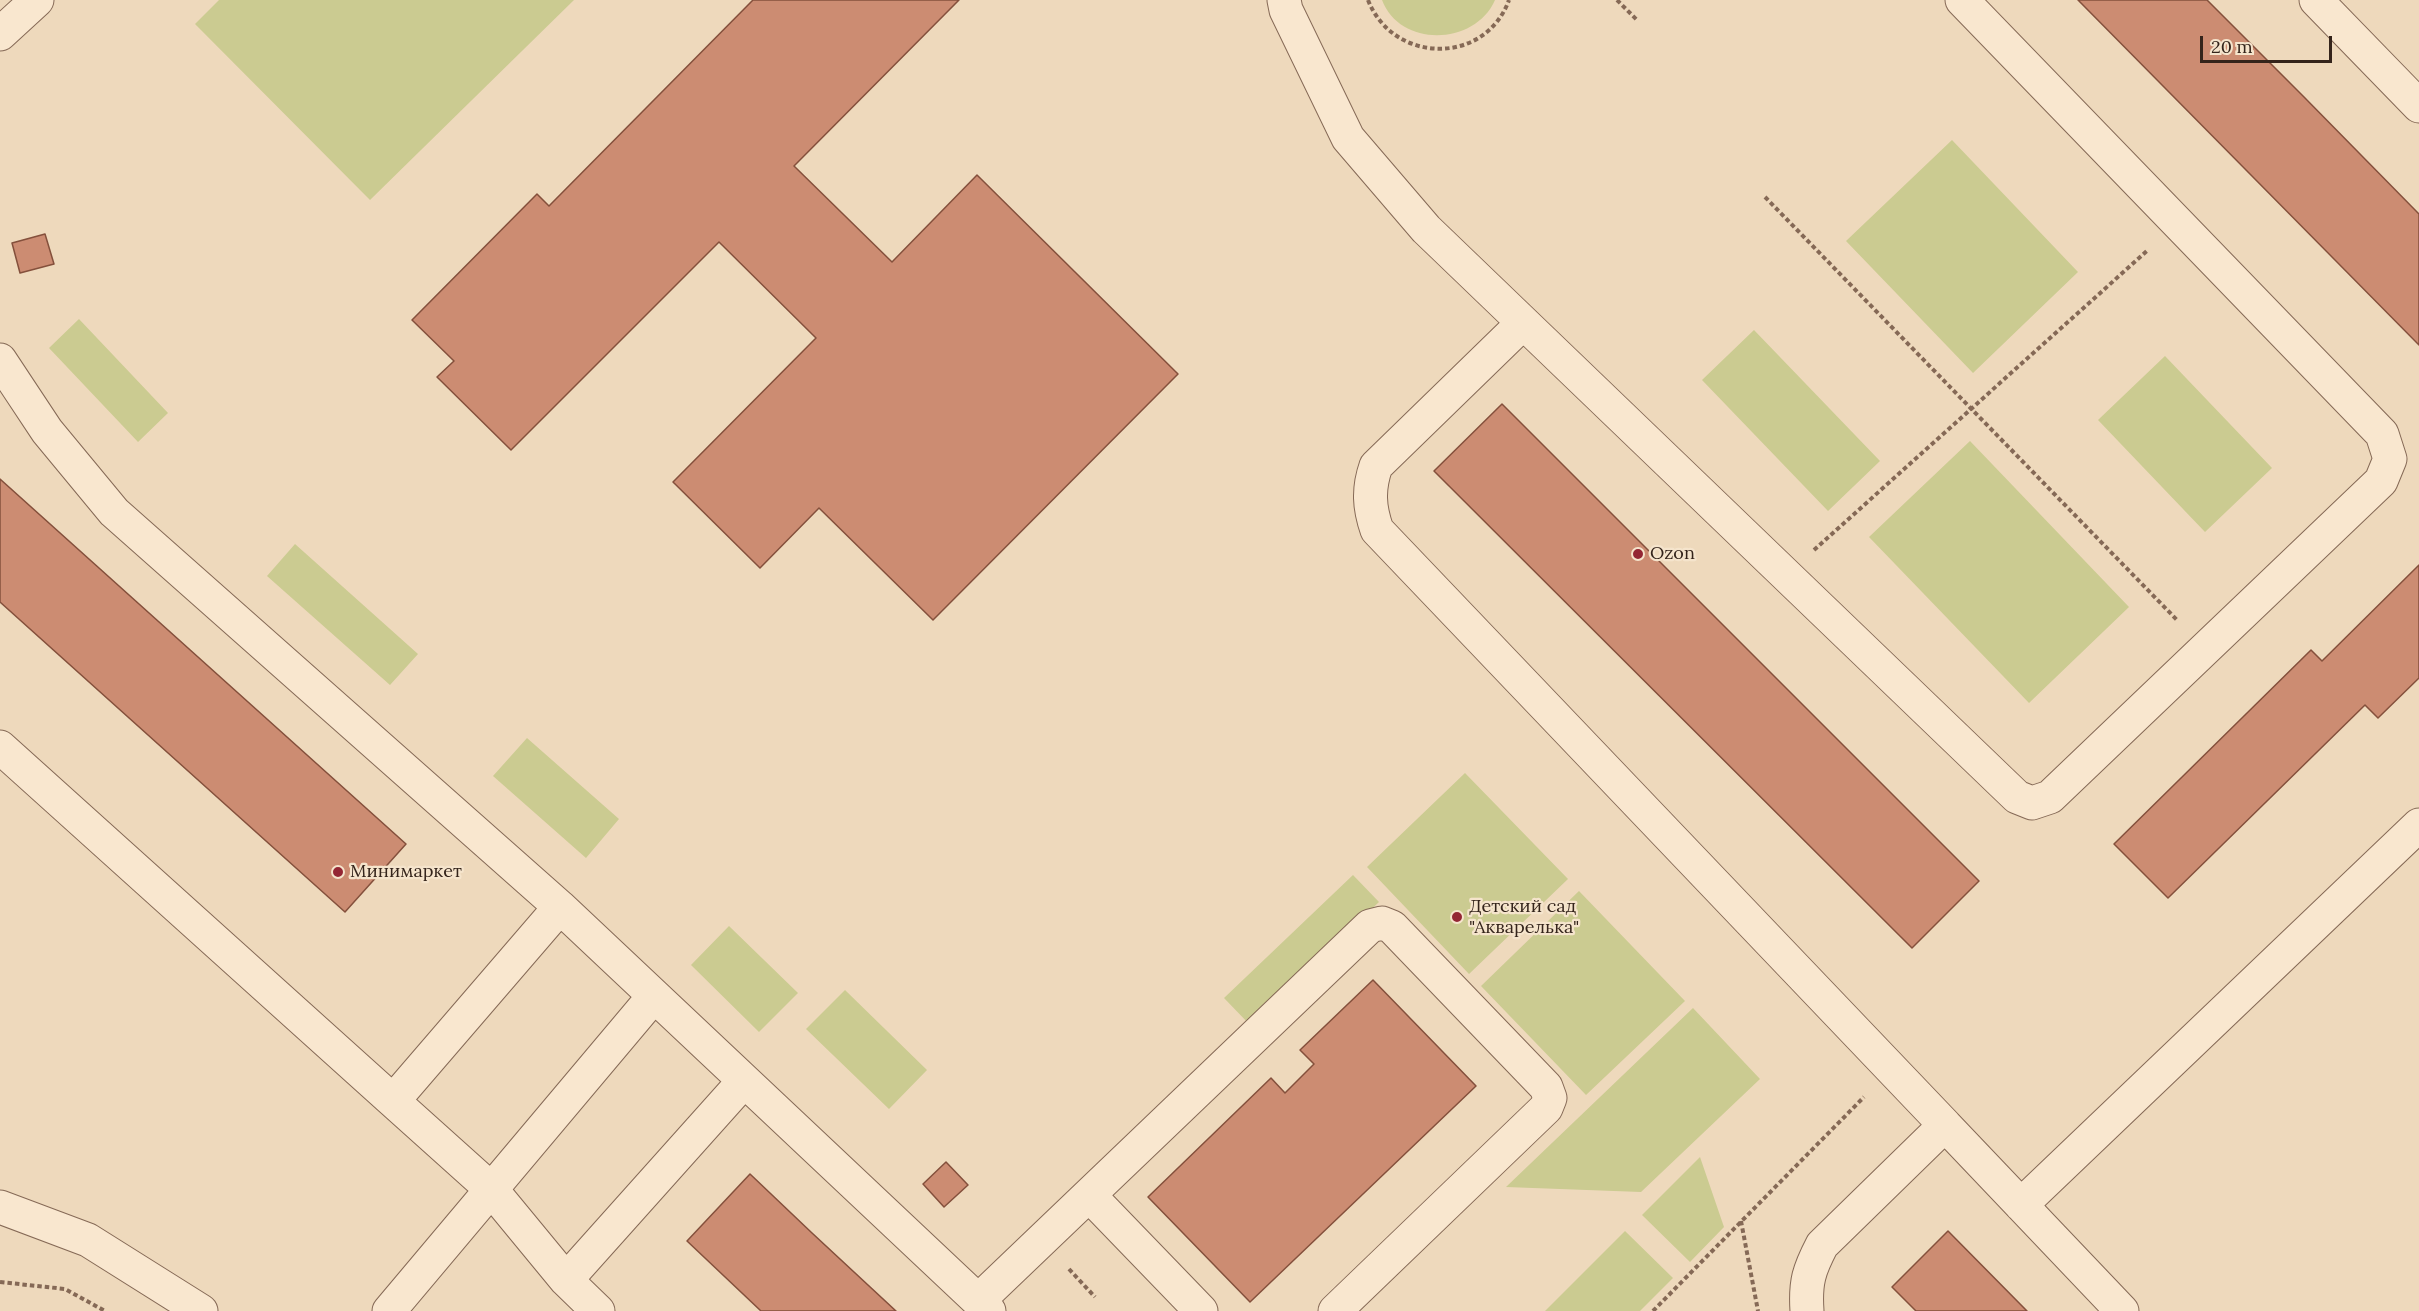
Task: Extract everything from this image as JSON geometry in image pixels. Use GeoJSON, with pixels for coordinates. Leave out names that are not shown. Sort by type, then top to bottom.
{"type":"FeatureCollection","features":[{"type":"Feature","properties":{"kind":"street"},"geometry":{"type":"LineString","coordinates":[[0,34],[37,0]]}},
{"type":"Feature","properties":{"kind":"street"},"geometry":{"type":"LineString","coordinates":[[1284,0],[1286,10],[1348,138],[1426,229],[2017,797],[2032,803],[2050,797],[2381,481],[2390,459],[2382,434],[1962,0]]}},
{"type":"Feature","properties":{"kind":"street"},"geometry":{"type":"LineString","coordinates":[[2316,0],[2419,106]]}},
{"type":"Feature","properties":{"kind":"street"},"geometry":{"type":"LineString","coordinates":[[1523,322],[1376,466],[1369,486],[1371,511],[1377,530],[2122,1311]]}},
{"type":"Feature","properties":{"kind":"street"},"geometry":{"type":"LineString","coordinates":[[0,360],[47,431],[114,512],[560,907],[984,1306],[1089,1195],[1370,926],[1382,923],[1392,927],[1546,1087],[1550,1098],[1546,1108],[1335,1311]]}},
{"type":"Feature","properties":{"kind":"street"},"geometry":{"type":"LineString","coordinates":[[0,747],[491,1189],[566,1280],[598,1311]]}},
{"type":"Feature","properties":{"kind":"street"},"geometry":{"type":"LineString","coordinates":[[2021,1205],[2419,825]]}},
{"type":"Feature","properties":{"kind":"street"},"geometry":{"type":"LineString","coordinates":[[393,1101],[560,907]]}},
{"type":"Feature","properties":{"kind":"street"},"geometry":{"type":"LineString","coordinates":[[388,1311],[654,996]]}},
{"type":"Feature","properties":{"kind":"street"},"geometry":{"type":"LineString","coordinates":[[566,1280],[744,1081]]}},
{"type":"Feature","properties":{"kind":"street"},"geometry":{"type":"LineString","coordinates":[[1807,1311],[1806,1285],[1811,1266],[1822,1245],[1944,1125]]}},
{"type":"Feature","properties":{"kind":"street"},"geometry":{"type":"LineString","coordinates":[[1089,1195],[1201,1311]]}},
{"type":"Feature","properties":{"kind":"street"},"geometry":{"type":"LineString","coordinates":[[0,1207],[88,1240],[201,1311]]}},
{"type":"Feature","properties":{"kind":"path"},"geometry":{"type":"LineString","coordinates":[[1368,0],[1374,17],[1389,33],[1407,43],[1427,49],[1448,49],[1475,39],[1489,30],[1505,10],[1509,0]]}},
{"type":"Feature","properties":{"kind":"path"},"geometry":{"type":"LineString","coordinates":[[1617,0],[1638,21]]}},
{"type":"Feature","properties":{"kind":"path"},"geometry":{"type":"LineString","coordinates":[[1766,197],[2206,649]]}},
{"type":"Feature","properties":{"kind":"path"},"geometry":{"type":"LineString","coordinates":[[1786,575],[2178,224]]}},
{"type":"Feature","properties":{"kind":"path"},"geometry":{"type":"LineString","coordinates":[[1653,1311],[1892,1068]]}},
{"type":"Feature","properties":{"kind":"path"},"geometry":{"type":"LineString","coordinates":[[1741,1221],[1758,1311]]}},
{"type":"Feature","properties":{"kind":"path"},"geometry":{"type":"LineString","coordinates":[[0,1282],[66,1289],[105,1311]]}},
{"type":"Feature","properties":{"kind":"green space"},"geometry":{"type":"Polygon","coordinates":[[[219,0],[574,0],[370,200],[195,24],[219,0]]]}},
{"type":"Feature","properties":{"kind":"green space"},"geometry":{"type":"Polygon","coordinates":[[[1382,0],[1495,0],[1485,15],[1471,26],[1455,33],[1438,35],[1420,33],[1404,27],[1391,16],[1382,0]]]}},
{"type":"Feature","properties":{"kind":"green space"},"geometry":{"type":"Polygon","coordinates":[[[1952,140],[2078,272],[1973,373],[1846,241],[1952,140]]]}},
{"type":"Feature","properties":{"kind":"green space"},"geometry":{"type":"Polygon","coordinates":[[[79,319],[168,413],[138,442],[49,348],[79,319]]]}},
{"type":"Feature","properties":{"kind":"green space"},"geometry":{"type":"Polygon","coordinates":[[[1754,330],[1880,461],[1828,511],[1702,380],[1754,330]]]}},
{"type":"Feature","properties":{"kind":"green space"},"geometry":{"type":"Polygon","coordinates":[[[2165,356],[2272,468],[2205,532],[2098,420],[2165,356]]]}},
{"type":"Feature","properties":{"kind":"green space"},"geometry":{"type":"Polygon","coordinates":[[[1970,441],[2129,607],[2029,703],[1869,537],[1970,441]]]}},
{"type":"Feature","properties":{"kind":"green space"},"geometry":{"type":"Polygon","coordinates":[[[295,544],[418,654],[390,685],[267,576],[295,544]]]}},
{"type":"Feature","properties":{"kind":"green space"},"geometry":{"type":"Polygon","coordinates":[[[527,738],[619,819],[586,858],[493,776],[527,738]]]}},
{"type":"Feature","properties":{"kind":"green space"},"geometry":{"type":"Polygon","coordinates":[[[1465,773],[1568,879],[1469,974],[1367,867],[1465,773]]]}},
{"type":"Feature","properties":{"kind":"green space"},"geometry":{"type":"Polygon","coordinates":[[[1353,875],[1379,902],[1250,1025],[1224,998],[1353,875]]]}},
{"type":"Feature","properties":{"kind":"green space"},"geometry":{"type":"Polygon","coordinates":[[[1579,891],[1685,1001],[1586,1095],[1481,986],[1579,891]]]}},
{"type":"Feature","properties":{"kind":"green space"},"geometry":{"type":"Polygon","coordinates":[[[729,926],[798,993],[759,1032],[691,965],[729,926]]]}},
{"type":"Feature","properties":{"kind":"green space"},"geometry":{"type":"Polygon","coordinates":[[[845,990],[927,1070],[889,1109],[806,1029],[845,990]]]}},
{"type":"Feature","properties":{"kind":"green space"},"geometry":{"type":"Polygon","coordinates":[[[1693,1008],[1760,1079],[1641,1192],[1506,1187],[1693,1008]]]}},
{"type":"Feature","properties":{"kind":"green space"},"geometry":{"type":"Polygon","coordinates":[[[1700,1157],[1724,1227],[1690,1262],[1642,1215],[1700,1157]]]}},
{"type":"Feature","properties":{"kind":"green space"},"geometry":{"type":"Polygon","coordinates":[[[1625,1231],[1673,1278],[1640,1311],[1545,1311],[1625,1231]]]}},
{"type":"Feature","properties":{"kind":"building"},"geometry":{"type":"Polygon","coordinates":[[[753,0],[959,0],[794,166],[892,262],[977,175],[1178,374],[933,620],[819,508],[760,568],[673,482],[816,338],[719,242],[511,450],[437,377],[454,361],[412,320],[537,194],[549,206],[753,0]]]}},
{"type":"Feature","properties":{"kind":"building"},"geometry":{"type":"Polygon","coordinates":[[[2078,0],[2207,0],[2304,97],[2419,214],[2419,345],[2078,0]]]}},
{"type":"Feature","properties":{"kind":"building"},"geometry":{"type":"Polygon","coordinates":[[[45,234],[54,264],[20,273],[12,243],[45,234]]]}},
{"type":"Feature","properties":{"kind":"building"},"geometry":{"type":"Polygon","coordinates":[[[1502,404],[1979,881],[1912,948],[1434,471],[1502,404]]]}},
{"type":"Feature","properties":{"kind":"building"},"geometry":{"type":"Polygon","coordinates":[[[0,479],[406,844],[345,912],[0,602],[0,479]]]}},
{"type":"Feature","properties":{"kind":"building"},"geometry":{"type":"Polygon","coordinates":[[[2419,565],[2419,678],[2378,718],[2365,705],[2168,898],[2114,844],[2311,650],[2322,661],[2419,565]]]}},
{"type":"Feature","properties":{"kind":"building"},"geometry":{"type":"Polygon","coordinates":[[[1373,980],[1476,1086],[1250,1302],[1148,1197],[1271,1078],[1285,1093],[1314,1064],[1300,1050],[1373,980]]]}},
{"type":"Feature","properties":{"kind":"building"},"geometry":{"type":"Polygon","coordinates":[[[946,1162],[968,1185],[944,1207],[923,1184],[946,1162]]]}},
{"type":"Feature","properties":{"kind":"building"},"geometry":{"type":"Polygon","coordinates":[[[750,1174],[896,1311],[761,1311],[687,1241],[750,1174]]]}},
{"type":"Feature","properties":{"kind":"building"},"geometry":{"type":"Polygon","coordinates":[[[1948,1231],[2027,1311],[1916,1311],[1892,1287],[1948,1231]]]}},
{"type":"Feature","properties":{"kind":"place","name":"Ozon"},"geometry":{"type":"Point","coordinates":[1638,554]}},
{"type":"Feature","properties":{"kind":"place","name":"Минимаркет"},"geometry":{"type":"Point","coordinates":[338,872]}},
{"type":"Feature","properties":{"kind":"place","name":"Детский сад \"Акварелька\""},"geometry":{"type":"Point","coordinates":[1457,917]}}]}
